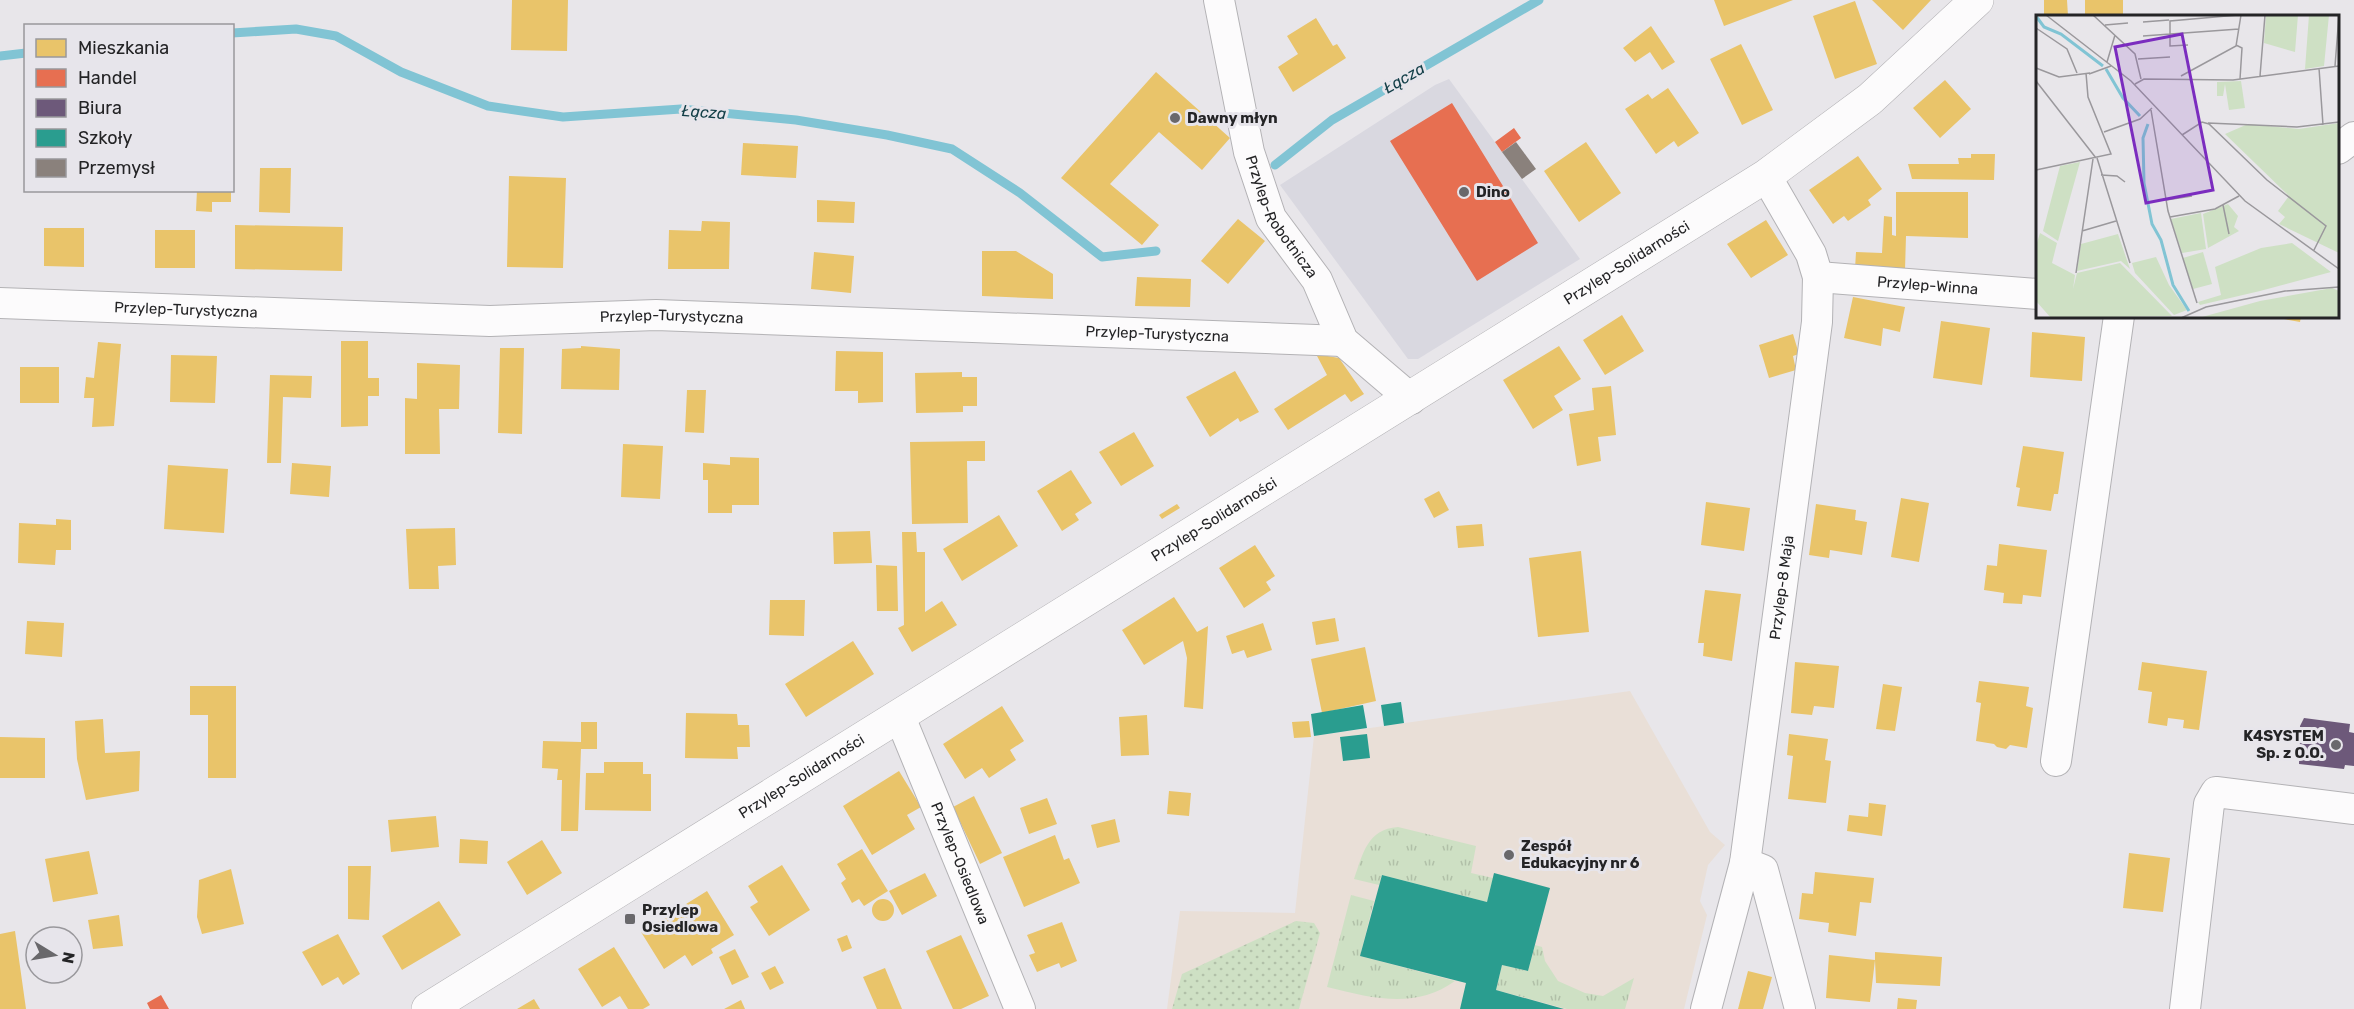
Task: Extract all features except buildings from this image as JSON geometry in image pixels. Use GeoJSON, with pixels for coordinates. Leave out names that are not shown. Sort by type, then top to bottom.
{"type":"FeatureCollection","features":[{"type":"Feature","properties":{"kind":"main road","name":"Przylep-Solidarności"},"geometry":{"type":"LineString","coordinates":[[428,1009],[1766,176],[1870,99],[1977,0]]}},
{"type":"Feature","properties":{"kind":"street","name":"Przylep-Robotnicza"},"geometry":{"type":"LineString","coordinates":[[1219,0],[1249,152],[1271,218],[1317,280],[1343,341],[1411,399]]}},
{"type":"Feature","properties":{"kind":"street"},"geometry":{"type":"LineString","coordinates":[[2339,148],[2354,137]]}},
{"type":"Feature","properties":{"kind":"street","name":"Przylep-8 Maja"},"geometry":{"type":"LineString","coordinates":[[1706,1009],[1745,863],[1817,322],[1818,277],[1801,232],[1766,176]]}},
{"type":"Feature","properties":{"kind":"street","name":"Przylep-Winna"},"geometry":{"type":"LineString","coordinates":[[1818,277],[2036,294]]}},
{"type":"Feature","properties":{"kind":"street","name":"Przylep-Turystyczna"},"geometry":{"type":"LineString","coordinates":[[0,303],[490,321],[656,315],[1343,341]]}},
{"type":"Feature","properties":{"kind":"street"},"geometry":{"type":"LineString","coordinates":[[2056,761],[2120,318]]}},
{"type":"Feature","properties":{"kind":"street","name":"Przylep-Osiedlowa"},"geometry":{"type":"LineString","coordinates":[[900,717],[1020,1009]]}},
{"type":"Feature","properties":{"kind":"street"},"geometry":{"type":"LineString","coordinates":[[2185,1009],[2209,804],[2216,792],[2354,809]]}},
{"type":"Feature","properties":{"kind":"street"},"geometry":{"type":"LineString","coordinates":[[1745,863],[1763,870],[1800,1009]]}},
{"type":"Feature","properties":{"kind":"shaded area"},"geometry":{"type":"Polygon","coordinates":[[[1449,79],[1580,259],[1418,359],[1408,359],[1280,185],[1435,85],[1449,79]]]}},
{"type":"Feature","properties":{"kind":"shaded area","name":"Zespół Edukacyjny nr 6"},"geometry":{"type":"Polygon","coordinates":[[[1630,691],[1710,832],[1725,845],[1708,865],[1700,901],[1707,915],[1684,1009],[1167,1009],[1180,911],[1295,913],[1314,736],[1630,691]]]}},
{"type":"Feature","properties":{"kind":"green space"},"geometry":{"type":"Polygon","coordinates":[[[1398,827],[1476,846],[1471,873],[1493,878],[1487,902],[1382,875],[1379,885],[1354,879],[1364,852],[1373,838],[1379,832],[1398,827]]]}},
{"type":"Feature","properties":{"kind":"green space"},"geometry":{"type":"Polygon","coordinates":[[[1351,895],[1374,901],[1360,956],[1455,981],[1440,990],[1425,995],[1394,999],[1378,998],[1327,987],[1351,895]]]}},
{"type":"Feature","properties":{"kind":"green space"},"geometry":{"type":"Polygon","coordinates":[[[1296,921],[1314,923],[1320,933],[1299,1009],[1172,1009],[1182,974],[1296,921]]]}},
{"type":"Feature","properties":{"kind":"green space"},"geometry":{"type":"Polygon","coordinates":[[[1535,945],[1542,947],[1545,961],[1558,981],[1585,993],[1603,996],[1634,978],[1625,1009],[1567,1009],[1496,990],[1502,965],[1528,971],[1535,945]]]}},
{"type":"Feature","properties":{"kind":"waterway","name":"Łącza"},"geometry":{"type":"LineString","coordinates":[[1275,165],[1332,120],[1539,0]]}},
{"type":"Feature","properties":{"kind":"waterway","name":"Łącza"},"geometry":{"type":"LineString","coordinates":[[234,33],[296,29],[336,36],[401,72],[488,106],[563,117],[681,109],[796,120],[887,135],[952,149],[1020,193],[1102,257],[1156,251]]}},
{"type":"Feature","properties":{"kind":"waterway","name":"Łącza"},"geometry":{"type":"LineString","coordinates":[[0,56],[24,53]]}},
{"type":"Feature","properties":{"kind":"place","name":"Dawny młyn"},"geometry":{"type":"Point","coordinates":[1175,118]}},
{"type":"Feature","properties":{"kind":"place","name":"Dino"},"geometry":{"type":"Point","coordinates":[1464,192]}},
{"type":"Feature","properties":{"kind":"place","name":"K4SYSTEM Sp. z O.O."},"geometry":{"type":"Point","coordinates":[2336,745]}},
{"type":"Feature","properties":{"kind":"place","name":"Zespół Edukacyjny nr 6"},"geometry":{"type":"Point","coordinates":[1509,855]}},
{"type":"Feature","properties":{"kind":"place","name":"Przylep Osiedlowa"},"geometry":{"type":"Point","coordinates":[630,919]}}]}
